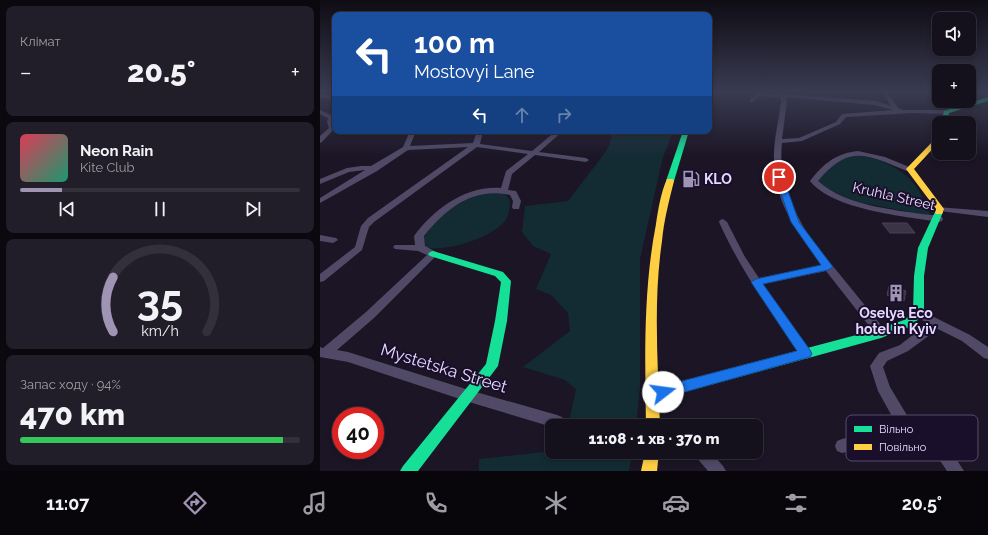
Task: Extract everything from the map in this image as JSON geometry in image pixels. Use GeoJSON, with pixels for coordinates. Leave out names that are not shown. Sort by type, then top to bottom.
{"type":"FeatureCollection","features":[{"type":"Feature","properties":{"kind":"street"},"geometry":{"type":"LineString","coordinates":[[320,141],[325,133],[332,128],[327,122],[331,117],[326,114]]}},
{"type":"Feature","properties":{"kind":"street"},"geometry":{"type":"LineString","coordinates":[[783,114],[777,164],[779,177],[795,222],[806,239],[881,333]]}},
{"type":"Feature","properties":{"kind":"street"},"geometry":{"type":"LineString","coordinates":[[780,141],[800,140],[838,123],[844,115],[859,114]]}},
{"type":"Feature","properties":{"kind":"street"},"geometry":{"type":"LineString","coordinates":[[406,148],[412,134]]}},
{"type":"Feature","properties":{"kind":"street"},"geometry":{"type":"LineString","coordinates":[[320,280],[359,248],[365,226],[371,220],[476,145],[479,134]]}},
{"type":"Feature","properties":{"kind":"street"},"geometry":{"type":"LineString","coordinates":[[504,190],[509,173],[556,134]]}},
{"type":"Feature","properties":{"kind":"street"},"geometry":{"type":"LineString","coordinates":[[654,419],[652,395],[652,282],[657,238],[669,181],[685,134]]}},
{"type":"Feature","properties":{"kind":"street"},"geometry":{"type":"LineString","coordinates":[[320,201],[406,148],[476,145],[586,160]]}},
{"type":"Feature","properties":{"kind":"street"},"geometry":{"type":"LineString","coordinates":[[652,395],[881,333],[908,323],[918,313],[920,270],[923,249],[926,238],[939,220],[940,209],[910,169],[932,145]]}},
{"type":"Feature","properties":{"kind":"street","name":"Kruhla Street"},"geometry":{"type":"LineString","coordinates":[[910,169],[871,156],[851,152],[837,157],[828,164],[814,181],[818,187],[857,204],[939,220]]}},
{"type":"Feature","properties":{"kind":"street"},"geometry":{"type":"LineString","coordinates":[[320,182],[331,176],[364,166],[374,169]]}},
{"type":"Feature","properties":{"kind":"street"},"geometry":{"type":"LineString","coordinates":[[420,248],[419,236],[428,225],[458,200],[479,191],[504,190],[513,193],[516,197],[516,207]]}},
{"type":"Feature","properties":{"kind":"street"},"geometry":{"type":"LineString","coordinates":[[940,209],[988,214]]}},
{"type":"Feature","properties":{"kind":"street"},"geometry":{"type":"LineString","coordinates":[[723,222],[734,246],[756,282],[806,354]]}},
{"type":"Feature","properties":{"kind":"street"},"geometry":{"type":"LineString","coordinates":[[320,238],[333,240]]}},
{"type":"Feature","properties":{"kind":"street"},"geometry":{"type":"LineString","coordinates":[[398,247],[420,248],[433,254],[499,274],[506,281],[501,321],[492,366],[408,471]]}},
{"type":"Feature","properties":{"kind":"street"},"geometry":{"type":"LineString","coordinates":[[323,352],[370,315],[433,254]]}},
{"type":"Feature","properties":{"kind":"street"},"geometry":{"type":"LineString","coordinates":[[756,282],[828,267]]}},
{"type":"Feature","properties":{"kind":"street"},"geometry":{"type":"LineString","coordinates":[[918,313],[966,338],[988,354]]}},
{"type":"Feature","properties":{"kind":"street"},"geometry":{"type":"LineString","coordinates":[[900,415],[877,376],[876,366],[883,357],[904,348],[937,323]]}},
{"type":"Feature","properties":{"kind":"street","name":"Mystetska Street"},"geometry":{"type":"LineString","coordinates":[[323,352],[348,357],[469,396],[547,419]]}},
{"type":"Feature","properties":{"kind":"street"},"geometry":{"type":"LineString","coordinates":[[842,446],[846,445]]}},
{"type":"Feature","properties":{"kind":"street"},"geometry":{"type":"LineString","coordinates":[[422,454],[426,471]]}},
{"type":"Feature","properties":{"kind":"street"},"geometry":{"type":"LineString","coordinates":[[649,471],[651,459]]}},
{"type":"Feature","properties":{"kind":"street"},"geometry":{"type":"LineString","coordinates":[[707,459],[718,471]]}},
{"type":"Feature","properties":{"kind":"street"},"geometry":{"type":"LineString","coordinates":[[950,461],[956,471]]}},
{"type":"Feature","properties":{"kind":"shaded area"},"geometry":{"type":"Polygon","coordinates":[[[608,134],[672,134],[663,157],[640,259],[640,389],[637,419],[570,419],[576,389],[565,380],[523,367],[570,331],[568,313],[551,295],[536,289],[551,254],[533,246],[522,232],[525,206],[568,201],[607,150],[612,137],[608,134]]]}},
{"type":"Feature","properties":{"kind":"shaded area"},"geometry":{"type":"Polygon","coordinates":[[[852,153],[860,154],[886,163],[903,173],[917,188],[931,216],[857,202],[820,186],[815,181],[825,168],[852,153]]]}},
{"type":"Feature","properties":{"kind":"shaded area"},"geometry":{"type":"Polygon","coordinates":[[[482,193],[504,193],[510,200],[509,211],[505,221],[489,233],[457,246],[446,248],[426,248],[424,238],[434,222],[456,205],[482,193]]]}},
{"type":"Feature","properties":{"kind":"shaded area"},"geometry":{"type":"Polygon","coordinates":[[[545,451],[545,459],[631,459],[629,471],[479,471],[479,459],[545,451]]]}},
{"type":"Feature","properties":{"kind":"building"},"geometry":{"type":"Polygon","coordinates":[[[882,223],[907,223],[915,233],[890,233],[882,223]]]}},
{"type":"Feature","properties":{"kind":"building","name":"Oselya Eco hotel in Kyiv"},"geometry":{"type":"Polygon","coordinates":[[[889,286],[906,291],[904,301],[887,295],[889,286]]]}},
{"type":"Feature","properties":{"kind":"traffic: fast"},"geometry":{"type":"LineString","coordinates":[[670,181],[685,134]]}},
{"type":"Feature","properties":{"kind":"traffic: fast"},"geometry":{"type":"LineString","coordinates":[[652,395],[881,333],[908,323],[918,313],[919,276],[923,248],[939,212]]}},
{"type":"Feature","properties":{"kind":"traffic: fast"},"geometry":{"type":"LineString","coordinates":[[408,471],[492,366],[501,321],[506,281],[499,274],[433,254]]}},
{"type":"Feature","properties":{"kind":"traffic: slow"},"geometry":{"type":"LineString","coordinates":[[932,145],[910,169],[940,209],[939,212]]}},
{"type":"Feature","properties":{"kind":"traffic: slow"},"geometry":{"type":"LineString","coordinates":[[653,419],[651,333],[654,272],[662,211],[670,181]]}},
{"type":"Feature","properties":{"kind":"traffic: slow"},"geometry":{"type":"LineString","coordinates":[[649,471],[651,459]]}},
{"type":"Feature","properties":{"kind":"place","name":"KLO"},"geometry":{"type":"Point","coordinates":[691,179]}},
{"type":"Feature","properties":{"kind":"place","name":"Oselya Eco hotel in Kyiv"},"geometry":{"type":"Point","coordinates":[896,293]}},
{"type":"Feature","properties":{"kind":"route"},"geometry":{"type":"LineString","coordinates":[[663,392],[806,354],[756,282],[828,267],[795,222],[779,177]]}}]}
